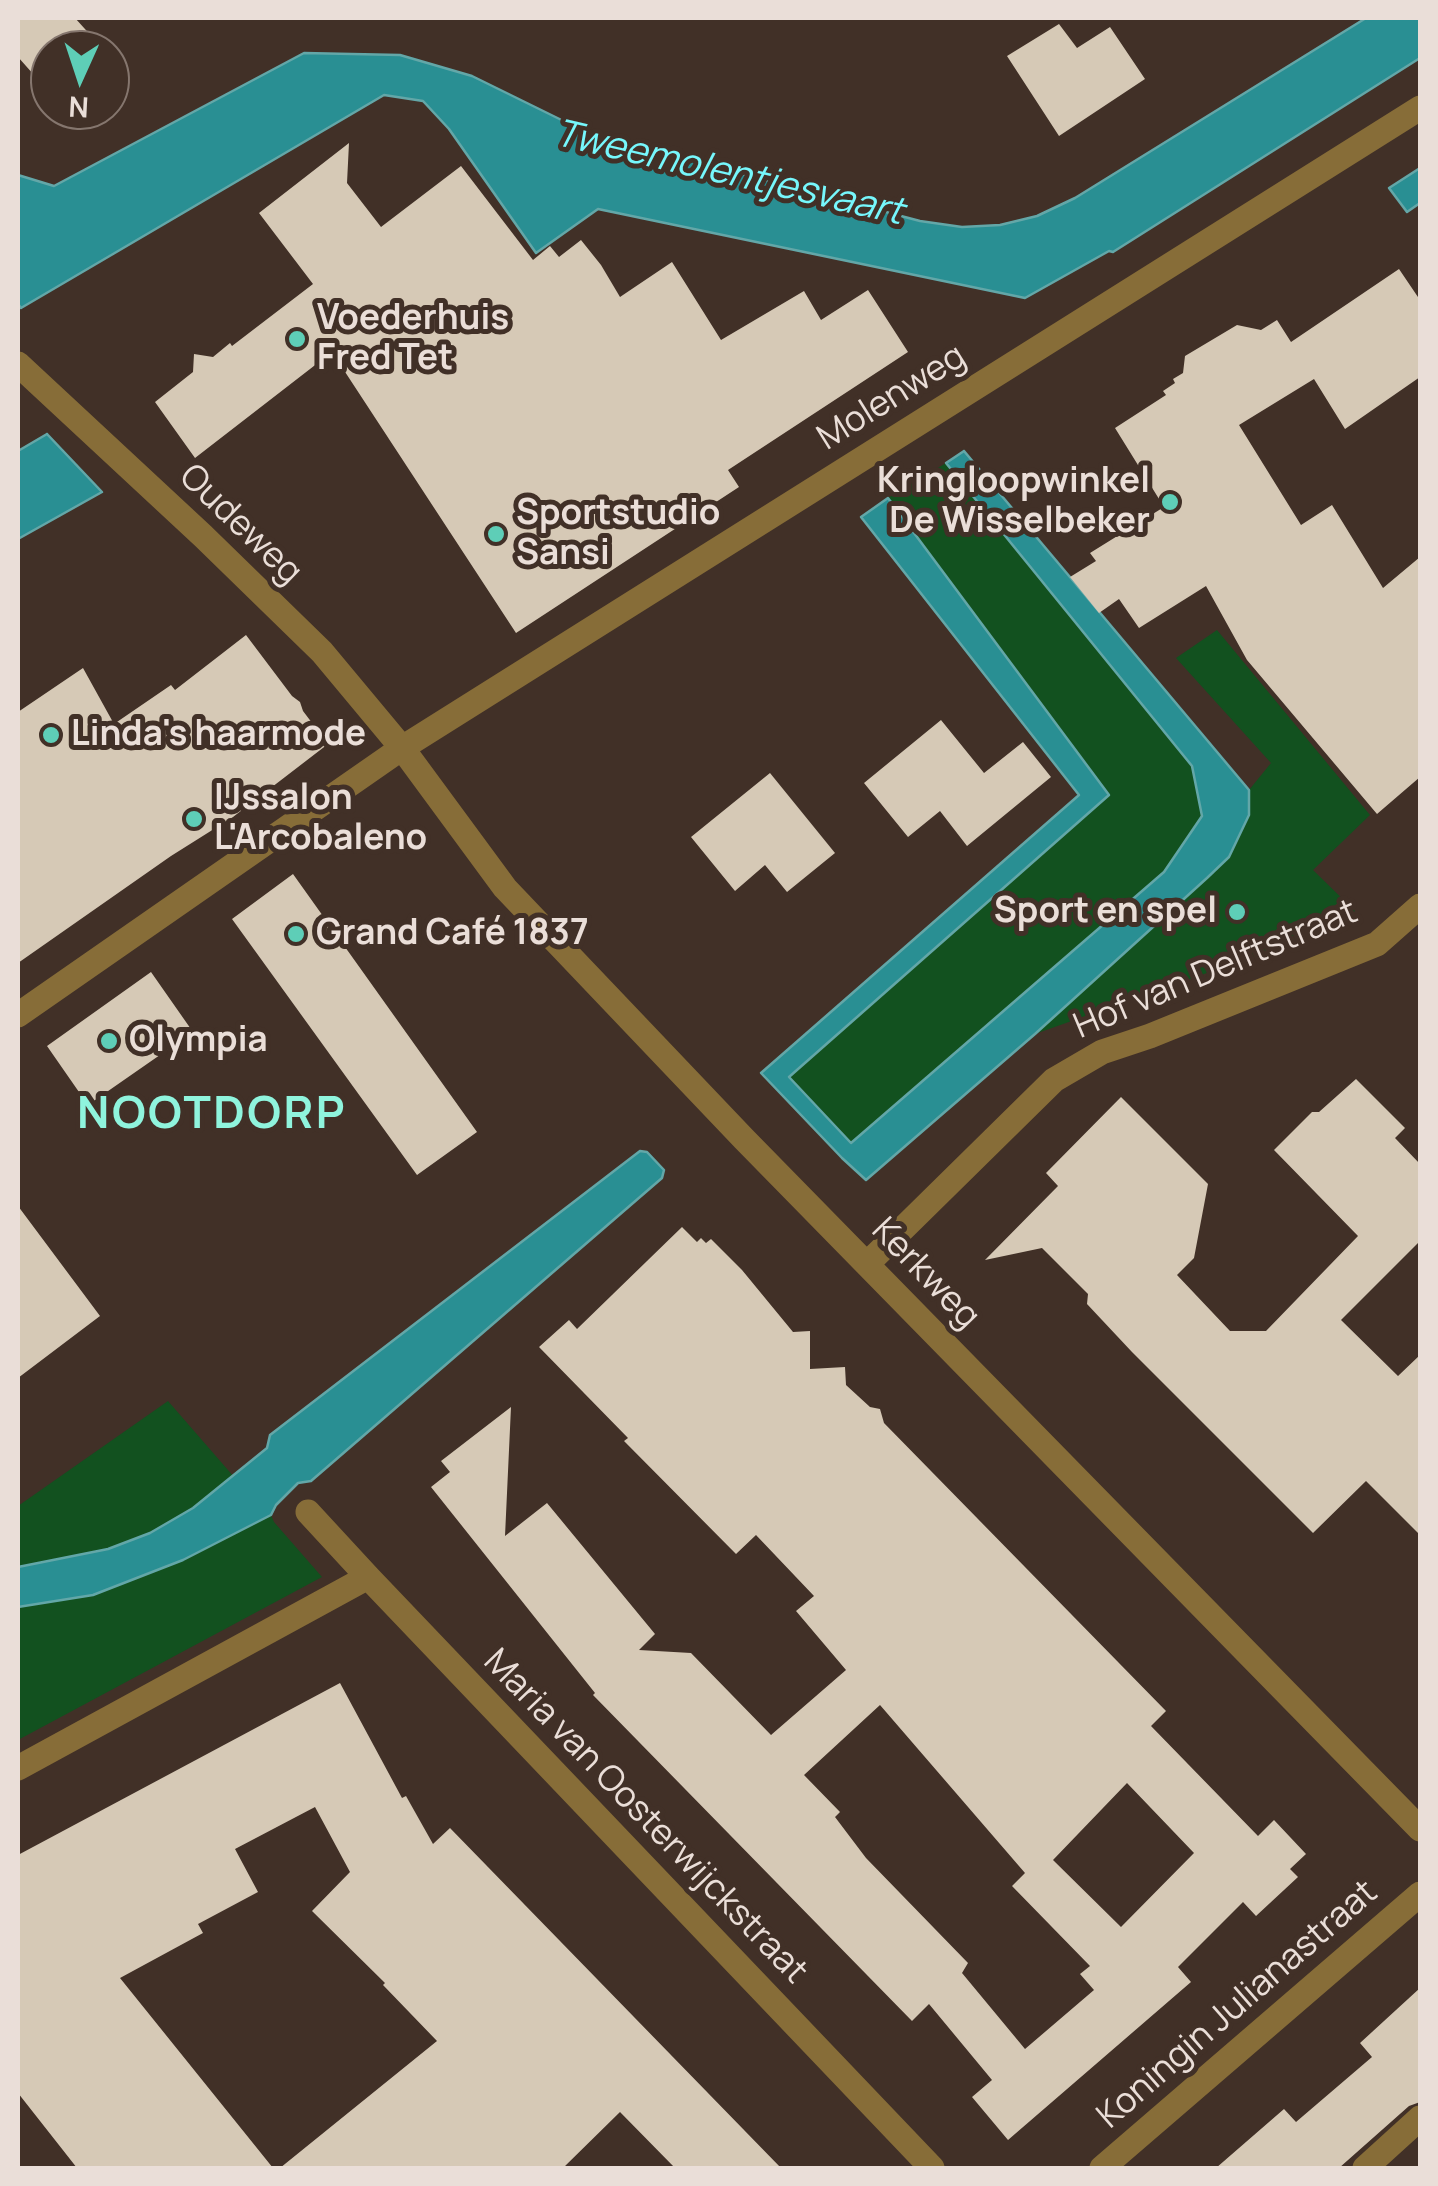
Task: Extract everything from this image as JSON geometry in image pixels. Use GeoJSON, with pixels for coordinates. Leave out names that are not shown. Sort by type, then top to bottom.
{"type":"FeatureCollection","features":[{"type":"Feature","properties":{"kind":"street","name":"Molenweg"},"geometry":{"type":"LineString","coordinates":[[18,1015],[402,748],[1420,108]]}},
{"type":"Feature","properties":{"kind":"street","name":"Oudeweg"},"geometry":{"type":"LineString","coordinates":[[18,364],[322,652],[402,748]]}},
{"type":"Feature","properties":{"kind":"street","name":"Kerkweg"},"geometry":{"type":"LineString","coordinates":[[402,748],[505,888],[1420,1829]]}},
{"type":"Feature","properties":{"kind":"street","name":"Hof van Delftstraat"},"geometry":{"type":"LineString","coordinates":[[867,1264],[1054,1080],[1102,1052],[1377,944],[1420,906]]}},
{"type":"Feature","properties":{"kind":"street","name":"Maria van Oosterwijckstraat"},"geometry":{"type":"LineString","coordinates":[[308,1512],[932,2168]]}},
{"type":"Feature","properties":{"kind":"street"},"geometry":{"type":"LineString","coordinates":[[18,1768],[368,1578]]}},
{"type":"Feature","properties":{"kind":"street","name":"Koningin Julianastraat"},"geometry":{"type":"LineString","coordinates":[[1102,2168],[1420,1894]]}},
{"type":"Feature","properties":{"kind":"street"},"geometry":{"type":"LineString","coordinates":[[1365,2168],[1420,2118]]}},
{"type":"Feature","properties":{"kind":"green space"},"geometry":{"type":"Polygon","coordinates":[[[946,463],[1192,766],[1203,816],[1164,872],[852,1144],[788,1077],[1108,795],[888,498],[946,463]]]}},
{"type":"Feature","properties":{"kind":"green space"},"geometry":{"type":"Polygon","coordinates":[[[1217,630],[1370,815],[1313,870],[1355,911],[1333,926],[1297,941],[1035,1034],[1207,878],[1249,815],[1249,790],[1271,763],[1176,658],[1217,630]]]}},
{"type":"Feature","properties":{"kind":"green space"},"geometry":{"type":"Polygon","coordinates":[[[168,1401],[322,1577],[18,1740],[18,1506],[168,1401]]]}},
{"type":"Feature","properties":{"kind":"water","name":"Tweemolentjesvaart"},"geometry":{"type":"Polygon","coordinates":[[[1366,18],[1420,18],[1420,58],[1113,252],[1025,298],[598,209],[536,253],[449,129],[423,101],[384,95],[21,308],[18,304],[18,175],[54,186],[304,53],[400,55],[472,76],[590,134],[920,221],[962,227],[1000,225],[1037,216],[1075,198],[1366,18]]]}},
{"type":"Feature","properties":{"kind":"water"},"geometry":{"type":"Polygon","coordinates":[[[1420,168],[1420,203],[1407,212],[1389,188],[1420,168]]]}},
{"type":"Feature","properties":{"kind":"water"},"geometry":{"type":"Polygon","coordinates":[[[47,434],[102,492],[18,539],[18,451],[47,434]]]}},
{"type":"Feature","properties":{"kind":"water"},"geometry":{"type":"Polygon","coordinates":[[[964,451],[1249,790],[1249,815],[1229,857],[1207,878],[866,1180],[761,1073],[1079,795],[861,517],[888,498],[1109,795],[789,1077],[851,1143],[1164,872],[1202,816],[1192,766],[946,463],[964,451]]]}},
{"type":"Feature","properties":{"kind":"water"},"geometry":{"type":"Polygon","coordinates":[[[640,1151],[647,1152],[664,1170],[662,1178],[311,1481],[298,1483],[271,1515],[183,1560],[93,1595],[18,1607],[18,1567],[108,1549],[150,1533],[193,1508],[267,1448],[270,1435],[640,1151]]]}},
{"type":"Feature","properties":{"kind":"building"},"geometry":{"type":"Polygon","coordinates":[[[18,18],[75,18],[86,30],[30,30],[30,70],[18,57],[18,18]]]}},
{"type":"Feature","properties":{"kind":"building"},"geometry":{"type":"Polygon","coordinates":[[[1059,24],[1077,48],[1110,27],[1145,79],[1059,136],[1007,56],[1059,24]]]}},
{"type":"Feature","properties":{"kind":"building"},"geometry":{"type":"Polygon","coordinates":[[[349,143],[347,183],[381,227],[461,166],[533,260],[550,246],[559,257],[581,240],[620,297],[672,262],[721,340],[804,291],[821,320],[868,290],[908,352],[728,470],[739,487],[516,633],[332,352],[195,458],[155,402],[193,372],[194,354],[213,357],[230,343],[232,346],[313,284],[259,213],[349,143]]]}},
{"type":"Feature","properties":{"kind":"building"},"geometry":{"type":"Polygon","coordinates":[[[1399,269],[1420,300],[1420,377],[1345,429],[1314,379],[1239,425],[1301,525],[1332,505],[1383,588],[1420,557],[1420,777],[1377,814],[1247,660],[1206,586],[1139,628],[1119,599],[1099,613],[1070,577],[1096,561],[1090,553],[1164,507],[1115,428],[1166,395],[1163,391],[1183,373],[1185,356],[1237,325],[1261,330],[1277,320],[1291,342],[1399,269]]]}},
{"type":"Feature","properties":{"kind":"building"},"geometry":{"type":"Polygon","coordinates":[[[246,635],[328,744],[233,817],[18,963],[18,712],[83,668],[114,724],[171,685],[175,690],[246,635]]]}},
{"type":"Feature","properties":{"kind":"building"},"geometry":{"type":"Polygon","coordinates":[[[941,720],[984,773],[1023,742],[1051,777],[967,846],[940,811],[908,837],[864,783],[941,720]]]}},
{"type":"Feature","properties":{"kind":"building"},"geometry":{"type":"Polygon","coordinates":[[[770,773],[835,853],[787,892],[765,865],[735,891],[691,837],[770,773]]]}},
{"type":"Feature","properties":{"kind":"building"},"geometry":{"type":"Polygon","coordinates":[[[293,874],[477,1132],[417,1175],[232,919],[293,874]]]}},
{"type":"Feature","properties":{"kind":"building"},"geometry":{"type":"Polygon","coordinates":[[[151,972],[193,1032],[88,1105],[47,1046],[151,972]]]}},
{"type":"Feature","properties":{"kind":"building"},"geometry":{"type":"Polygon","coordinates":[[[1356,1079],[1405,1128],[1395,1138],[1420,1164],[1420,1241],[1341,1320],[1398,1376],[1420,1355],[1420,1535],[1366,1481],[1313,1533],[1132,1352],[1087,1304],[1088,1294],[1042,1248],[985,1260],[1058,1186],[1046,1173],[1121,1097],[1208,1184],[1194,1258],[1177,1275],[1230,1331],[1266,1331],[1358,1236],[1274,1150],[1312,1112],[1319,1112],[1356,1079]]]}},
{"type":"Feature","properties":{"kind":"building"},"geometry":{"type":"Polygon","coordinates":[[[18,1206],[100,1316],[18,1378],[18,1206]]]}},
{"type":"Feature","properties":{"kind":"building"},"geometry":{"type":"Polygon","coordinates":[[[682,1227],[697,1242],[701,1238],[706,1243],[711,1239],[793,1332],[810,1331],[810,1369],[845,1367],[846,1385],[870,1407],[880,1409],[884,1423],[1166,1711],[1151,1726],[1258,1836],[1274,1820],[1306,1854],[1290,1869],[1298,1877],[1256,1916],[1243,1902],[1178,1967],[1191,1982],[1008,2140],[972,2097],[992,2080],[929,2004],[912,2021],[593,1695],[431,1487],[450,1472],[441,1461],[511,1407],[505,1536],[547,1503],[655,1634],[639,1650],[691,1653],[771,1735],[846,1670],[796,1611],[814,1596],[756,1535],[736,1554],[624,1441],[628,1438],[539,1347],[569,1320],[577,1329],[682,1227]],[[880,1705],[804,1775],[840,1812],[835,1817],[866,1858],[968,1963],[962,1973],[1025,2049],[1094,1990],[1080,1974],[1090,1966],[1012,1886],[1025,1873],[880,1705]],[[1127,1783],[1053,1860],[1121,1927],[1194,1853],[1127,1783]]]}},
{"type":"Feature","properties":{"kind":"building"},"geometry":{"type":"Polygon","coordinates":[[[340,1683],[402,1798],[406,1796],[433,1844],[450,1828],[781,2168],[675,2168],[620,2112],[563,2168],[280,2168],[437,2041],[312,1911],[350,1872],[315,1807],[235,1849],[258,1892],[198,1924],[203,1933],[120,1978],[273,2168],[77,2168],[18,2093],[18,1855],[340,1683]]]}},
{"type":"Feature","properties":{"kind":"building"},"geometry":{"type":"Polygon","coordinates":[[[1420,1988],[1420,2102],[1409,2106],[1339,2168],[1216,2168],[1284,2109],[1296,2122],[1372,2057],[1360,2043],[1420,1988]]]}},
{"type":"Feature","properties":{"kind":"place","name":"Voederhuis Fred Tet"},"geometry":{"type":"Point","coordinates":[297,339]}},
{"type":"Feature","properties":{"kind":"place","name":"Kringloopwinkel De Wisselbeker"},"geometry":{"type":"Point","coordinates":[1170,502]}},
{"type":"Feature","properties":{"kind":"place","name":"Sportstudio Sansi"},"geometry":{"type":"Point","coordinates":[496,534]}},
{"type":"Feature","properties":{"kind":"place","name":"Linda's haarmode"},"geometry":{"type":"Point","coordinates":[51,735]}},
{"type":"Feature","properties":{"kind":"place","name":"IJssalon L'Arcobaleno"},"geometry":{"type":"Point","coordinates":[194,819]}},
{"type":"Feature","properties":{"kind":"place","name":"Sport en spel"},"geometry":{"type":"Point","coordinates":[1237,912]}},
{"type":"Feature","properties":{"kind":"place","name":"Grand Café 1837"},"geometry":{"type":"Point","coordinates":[296,934]}},
{"type":"Feature","properties":{"kind":"place","name":"Olympia"},"geometry":{"type":"Point","coordinates":[109,1041]}},
{"type":"Feature","properties":{"kind":"district","name":"NOOTDORP"},"geometry":{"type":"Point","coordinates":[212,1115]}}]}
